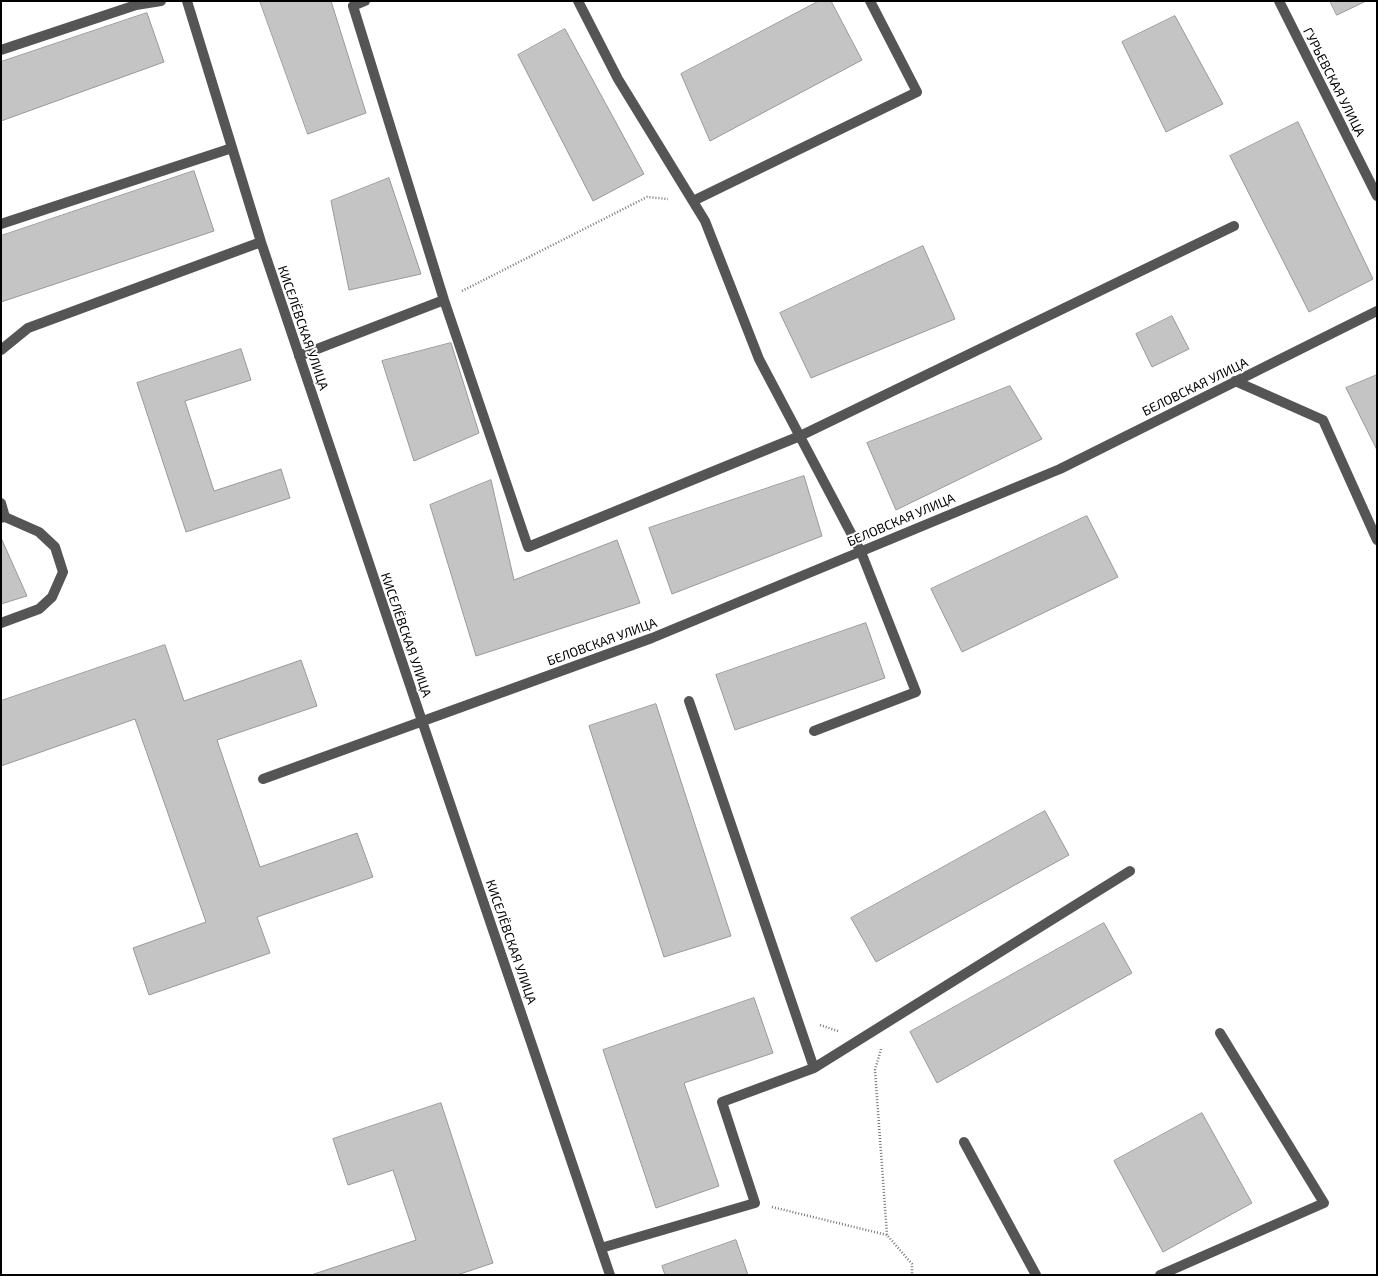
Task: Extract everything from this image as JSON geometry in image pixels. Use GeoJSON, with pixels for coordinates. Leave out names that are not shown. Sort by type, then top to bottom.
{"type":"FeatureCollection","features":[{"type":"Feature","properties":{"kind":"street"},"geometry":{"type":"LineString","coordinates":[[125,1],[136,5]]}},
{"type":"Feature","properties":{"kind":"street"},"geometry":{"type":"LineString","coordinates":[[1,50],[136,5],[161,1]]}},
{"type":"Feature","properties":{"kind":"street","name":"КИСЕЛЁВСКАЯ УЛИЦА"},"geometry":{"type":"LineString","coordinates":[[187,1],[261,242],[610,1275]]}},
{"type":"Feature","properties":{"kind":"street"},"geometry":{"type":"LineString","coordinates":[[364,1],[354,6],[444,300],[528,547],[800,436],[1234,226]]}},
{"type":"Feature","properties":{"kind":"street"},"geometry":{"type":"LineString","coordinates":[[578,1],[618,79],[705,222],[759,359],[861,552],[916,692],[814,731]]}},
{"type":"Feature","properties":{"kind":"street"},"geometry":{"type":"LineString","coordinates":[[693,201],[917,92],[870,1]]}},
{"type":"Feature","properties":{"kind":"street","name":"ГУРЬЕВСКАЯ УЛИЦА"},"geometry":{"type":"LineString","coordinates":[[1279,1],[1377,196]]}},
{"type":"Feature","properties":{"kind":"street"},"geometry":{"type":"LineString","coordinates":[[1,224],[232,148]]}},
{"type":"Feature","properties":{"kind":"street"},"geometry":{"type":"LineString","coordinates":[[1,350],[28,328],[261,242]]}},
{"type":"Feature","properties":{"kind":"street"},"geometry":{"type":"LineString","coordinates":[[299,356],[444,300]]}},
{"type":"Feature","properties":{"kind":"street","name":"БЕЛОВСКАЯ УЛИЦА"},"geometry":{"type":"LineString","coordinates":[[263,779],[652,638],[1060,469],[1377,311]]}},
{"type":"Feature","properties":{"kind":"street"},"geometry":{"type":"LineString","coordinates":[[1235,381],[1323,420],[1377,540]]}},
{"type":"Feature","properties":{"kind":"street"},"geometry":{"type":"LineString","coordinates":[[1,503],[3,518],[39,532],[55,547],[63,572],[52,597],[39,609],[1,622]]}},
{"type":"Feature","properties":{"kind":"street"},"geometry":{"type":"LineString","coordinates":[[689,701],[814,1068]]}},
{"type":"Feature","properties":{"kind":"street"},"geometry":{"type":"LineString","coordinates":[[601,1248],[755,1203],[722,1102],[814,1068],[1130,872]]}},
{"type":"Feature","properties":{"kind":"street"},"geometry":{"type":"LineString","coordinates":[[1160,1275],[1324,1203],[1220,1033]]}},
{"type":"Feature","properties":{"kind":"street"},"geometry":{"type":"LineString","coordinates":[[964,1142],[1036,1275]]}},
{"type":"Feature","properties":{"kind":"path"},"geometry":{"type":"LineString","coordinates":[[444,300],[647,197],[693,201]]}},
{"type":"Feature","properties":{"kind":"path"},"geometry":{"type":"LineString","coordinates":[[798,1018],[883,1044],[875,1070],[887,1235]]}},
{"type":"Feature","properties":{"kind":"path"},"geometry":{"type":"LineString","coordinates":[[755,1203],[887,1235],[912,1264],[912,1275]]}},
{"type":"Feature","properties":{"kind":"building"},"geometry":{"type":"Polygon","coordinates":[[[260,1],[331,1],[366,113],[308,134],[260,1]]]}},
{"type":"Feature","properties":{"kind":"building"},"geometry":{"type":"Polygon","coordinates":[[[819,1],[831,1],[862,60],[710,141],[681,74],[819,1]]]}},
{"type":"Feature","properties":{"kind":"building"},"geometry":{"type":"Polygon","coordinates":[[[1330,1],[1366,1],[1337,15],[1330,1]]]}},
{"type":"Feature","properties":{"kind":"building"},"geometry":{"type":"Polygon","coordinates":[[[147,13],[164,62],[1,121],[1,62],[147,13]]]}},
{"type":"Feature","properties":{"kind":"building"},"geometry":{"type":"Polygon","coordinates":[[[1175,16],[1223,104],[1166,132],[1122,42],[1175,16]]]}},
{"type":"Feature","properties":{"kind":"building"},"geometry":{"type":"Polygon","coordinates":[[[565,29],[644,174],[593,201],[518,55],[565,29]]]}},
{"type":"Feature","properties":{"kind":"building"},"geometry":{"type":"Polygon","coordinates":[[[1298,122],[1373,279],[1309,312],[1230,156],[1298,122]]]}},
{"type":"Feature","properties":{"kind":"building"},"geometry":{"type":"Polygon","coordinates":[[[194,171],[214,231],[1,302],[1,236],[194,171]]]}},
{"type":"Feature","properties":{"kind":"building"},"geometry":{"type":"Polygon","coordinates":[[[389,178],[421,274],[349,290],[331,201],[389,178]]]}},
{"type":"Feature","properties":{"kind":"building"},"geometry":{"type":"Polygon","coordinates":[[[923,246],[955,319],[811,378],[780,313],[923,246]]]}},
{"type":"Feature","properties":{"kind":"building"},"geometry":{"type":"Polygon","coordinates":[[[1172,316],[1189,349],[1152,367],[1136,334],[1172,316]]]}},
{"type":"Feature","properties":{"kind":"building"},"geometry":{"type":"Polygon","coordinates":[[[451,343],[479,433],[414,461],[382,361],[451,343]]]}},
{"type":"Feature","properties":{"kind":"building"},"geometry":{"type":"Polygon","coordinates":[[[241,349],[251,380],[185,401],[214,491],[281,469],[290,498],[186,532],[137,383],[241,349]]]}},
{"type":"Feature","properties":{"kind":"building"},"geometry":{"type":"Polygon","coordinates":[[[1377,375],[1377,450],[1346,388],[1377,375]]]}},
{"type":"Feature","properties":{"kind":"building"},"geometry":{"type":"Polygon","coordinates":[[[1010,386],[1042,439],[896,510],[867,443],[1010,386]]]}},
{"type":"Feature","properties":{"kind":"building"},"geometry":{"type":"Polygon","coordinates":[[[804,476],[822,536],[672,594],[649,528],[804,476]]]}},
{"type":"Feature","properties":{"kind":"building"},"geometry":{"type":"Polygon","coordinates":[[[491,480],[514,580],[617,540],[640,603],[476,656],[430,505],[491,480]]]}},
{"type":"Feature","properties":{"kind":"building"},"geometry":{"type":"Polygon","coordinates":[[[1087,516],[1118,577],[962,652],[931,589],[1087,516]]]}},
{"type":"Feature","properties":{"kind":"building"},"geometry":{"type":"Polygon","coordinates":[[[2,540],[27,596],[1,604],[1,541],[2,540]]]}},
{"type":"Feature","properties":{"kind":"building"},"geometry":{"type":"Polygon","coordinates":[[[866,623],[885,678],[735,730],[716,675],[866,623]]]}},
{"type":"Feature","properties":{"kind":"building"},"geometry":{"type":"Polygon","coordinates":[[[165,645],[184,701],[301,660],[317,706],[217,740],[260,867],[357,833],[373,877],[257,917],[270,953],[149,995],[133,948],[206,922],[135,719],[1,766],[1,701],[165,645]]]}},
{"type":"Feature","properties":{"kind":"building"},"geometry":{"type":"Polygon","coordinates":[[[656,704],[731,936],[664,957],[589,726],[656,704]]]}},
{"type":"Feature","properties":{"kind":"building"},"geometry":{"type":"Polygon","coordinates":[[[1045,811],[1069,855],[876,962],[851,918],[1045,811]]]}},
{"type":"Feature","properties":{"kind":"building"},"geometry":{"type":"Polygon","coordinates":[[[1104,923],[1132,973],[937,1083],[910,1032],[1104,923]]]}},
{"type":"Feature","properties":{"kind":"building"},"geometry":{"type":"Polygon","coordinates":[[[754,998],[773,1053],[684,1083],[719,1186],[656,1208],[603,1050],[754,998]]]}},
{"type":"Feature","properties":{"kind":"building"},"geometry":{"type":"Polygon","coordinates":[[[441,1103],[493,1263],[457,1275],[311,1275],[416,1240],[393,1170],[348,1185],[333,1139],[441,1103]]]}},
{"type":"Feature","properties":{"kind":"building"},"geometry":{"type":"Polygon","coordinates":[[[1202,1113],[1252,1203],[1163,1252],[1114,1161],[1202,1113]]]}},
{"type":"Feature","properties":{"kind":"building"},"geometry":{"type":"Polygon","coordinates":[[[736,1240],[748,1275],[665,1275],[662,1266],[736,1240]]]}}]}
